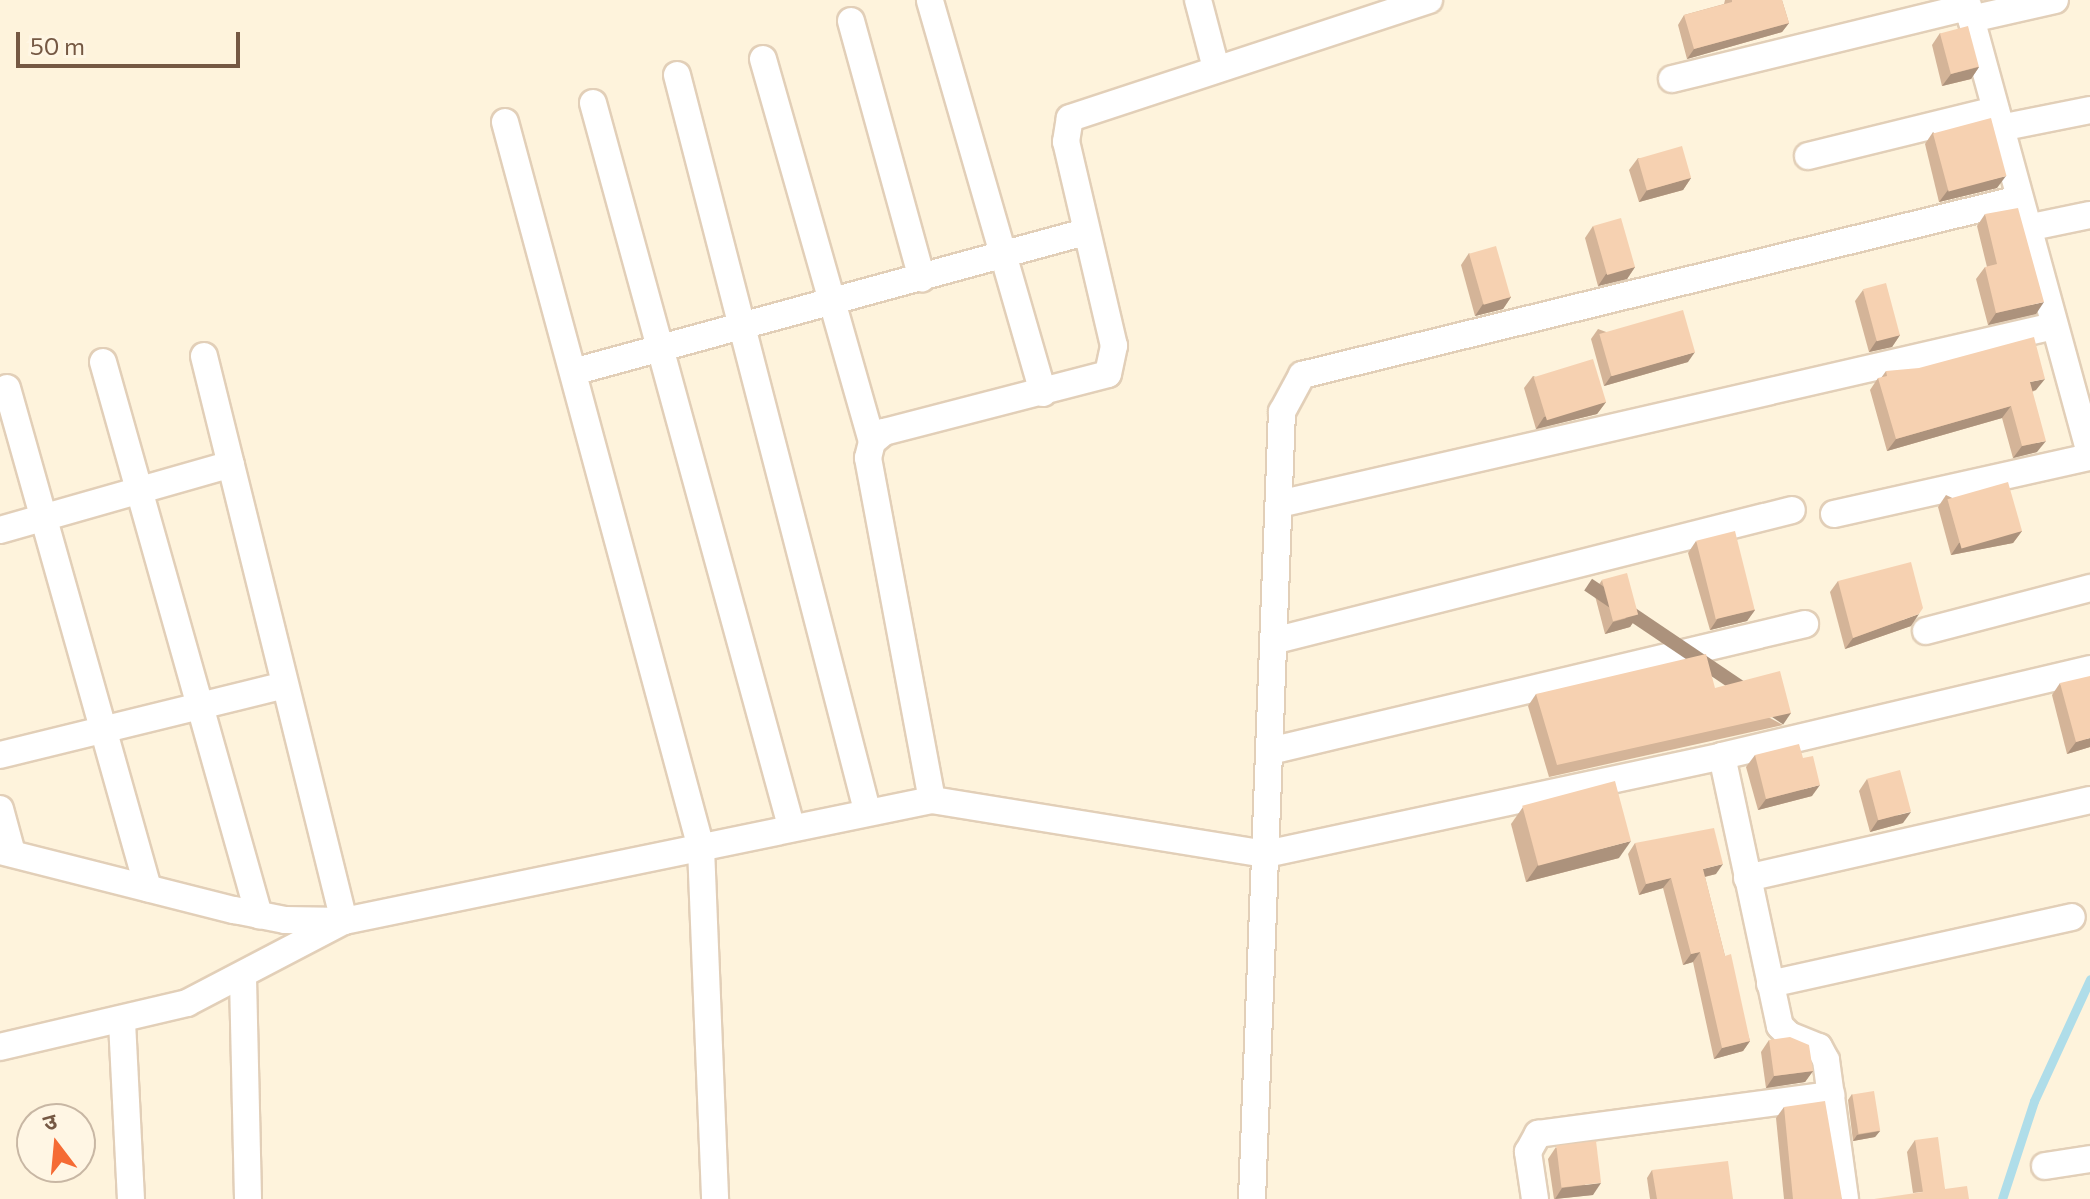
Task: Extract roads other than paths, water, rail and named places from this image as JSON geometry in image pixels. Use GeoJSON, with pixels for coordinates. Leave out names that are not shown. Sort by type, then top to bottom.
{"type":"FeatureCollection","features":[{"type":"Feature","properties":{"kind":"street"},"geometry":{"type":"LineString","coordinates":[[1198,0],[1216,68]]}},
{"type":"Feature","properties":{"kind":"street"},"geometry":{"type":"LineString","coordinates":[[872,442],[884,432],[1108,374],[1114,346],[1066,142],[1070,118],[1429,0]]}},
{"type":"Feature","properties":{"kind":"street"},"geometry":{"type":"LineString","coordinates":[[1672,79],[1969,9],[2055,0]]}},
{"type":"Feature","properties":{"kind":"street"},"geometry":{"type":"LineString","coordinates":[[930,1],[1043,393]]}},
{"type":"Feature","properties":{"kind":"street"},"geometry":{"type":"LineString","coordinates":[[1834,514],[2090,455],[2081,385],[2054,326],[1969,9]]}},
{"type":"Feature","properties":{"kind":"street"},"geometry":{"type":"LineString","coordinates":[[851,21],[922,278]]}},
{"type":"Feature","properties":{"kind":"street"},"geometry":{"type":"LineString","coordinates":[[763,59],[872,442],[868,458],[932,800]]}},
{"type":"Feature","properties":{"kind":"street"},"geometry":{"type":"LineString","coordinates":[[677,75],[867,810]]}},
{"type":"Feature","properties":{"kind":"street"},"geometry":{"type":"LineString","coordinates":[[593,103],[791,826]]}},
{"type":"Feature","properties":{"kind":"street"},"geometry":{"type":"LineString","coordinates":[[1808,156],[1998,119],[2090,110]]}},
{"type":"Feature","properties":{"kind":"street"},"geometry":{"type":"LineString","coordinates":[[505,122],[701,848],[715,1199]]}},
{"type":"Feature","properties":{"kind":"street"},"geometry":{"type":"LineString","coordinates":[[1252,1199],[1282,412],[1302,375],[2019,199]]}},
{"type":"Feature","properties":{"kind":"street"},"geometry":{"type":"LineString","coordinates":[[2027,228],[2090,215]]}},
{"type":"Feature","properties":{"kind":"street"},"geometry":{"type":"LineString","coordinates":[[573,372],[1085,232]]}},
{"type":"Feature","properties":{"kind":"street"},"geometry":{"type":"LineString","coordinates":[[1279,504],[2054,326]]}},
{"type":"Feature","properties":{"kind":"street"},"geometry":{"type":"LineString","coordinates":[[204,356],[344,921]]}},
{"type":"Feature","properties":{"kind":"street"},"geometry":{"type":"LineString","coordinates":[[103,362],[259,915]]}},
{"type":"Feature","properties":{"kind":"street"},"geometry":{"type":"LineString","coordinates":[[7,388],[148,888]]}},
{"type":"Feature","properties":{"kind":"street"},"geometry":{"type":"LineString","coordinates":[[0,530],[231,464]]}},
{"type":"Feature","properties":{"kind":"street"},"geometry":{"type":"LineString","coordinates":[[1273,641],[1792,510]]}},
{"type":"Feature","properties":{"kind":"street"},"geometry":{"type":"LineString","coordinates":[[1926,631],[2090,588]]}},
{"type":"Feature","properties":{"kind":"street"},"geometry":{"type":"LineString","coordinates":[[1270,751],[1805,624]]}},
{"type":"Feature","properties":{"kind":"street"},"geometry":{"type":"LineString","coordinates":[[0,809],[6,852],[259,915],[344,921],[701,848],[867,810],[932,800],[1266,854],[1722,756],[2090,669]]}},
{"type":"Feature","properties":{"kind":"street"},"geometry":{"type":"LineString","coordinates":[[0,755],[104,733],[285,685]]}},
{"type":"Feature","properties":{"kind":"street"},"geometry":{"type":"LineString","coordinates":[[1722,756],[1780,1026],[1789,1035],[1819,1047],[1831,1095],[1845,1199]]}},
{"type":"Feature","properties":{"kind":"street"},"geometry":{"type":"LineString","coordinates":[[1747,878],[2090,800]]}},
{"type":"Feature","properties":{"kind":"street"},"geometry":{"type":"LineString","coordinates":[[1770,984],[2072,917]]}},
{"type":"Feature","properties":{"kind":"street"},"geometry":{"type":"LineString","coordinates":[[0,1047],[122,1022],[187,1003],[243,978],[344,921]]}},
{"type":"Feature","properties":{"kind":"street"},"geometry":{"type":"LineString","coordinates":[[243,978],[248,1199]]}},
{"type":"Feature","properties":{"kind":"street"},"geometry":{"type":"LineString","coordinates":[[122,1022],[131,1199]]}},
{"type":"Feature","properties":{"kind":"street"},"geometry":{"type":"LineString","coordinates":[[1535,1199],[1528,1152],[1538,1134],[1831,1095]]}},
{"type":"Feature","properties":{"kind":"street"},"geometry":{"type":"LineString","coordinates":[[2045,1166],[2090,1159]]}},
{"type":"Feature","properties":{"kind":"waterway"},"geometry":{"type":"LineString","coordinates":[[2002,1199],[2034,1101],[2090,979]]}}]}
